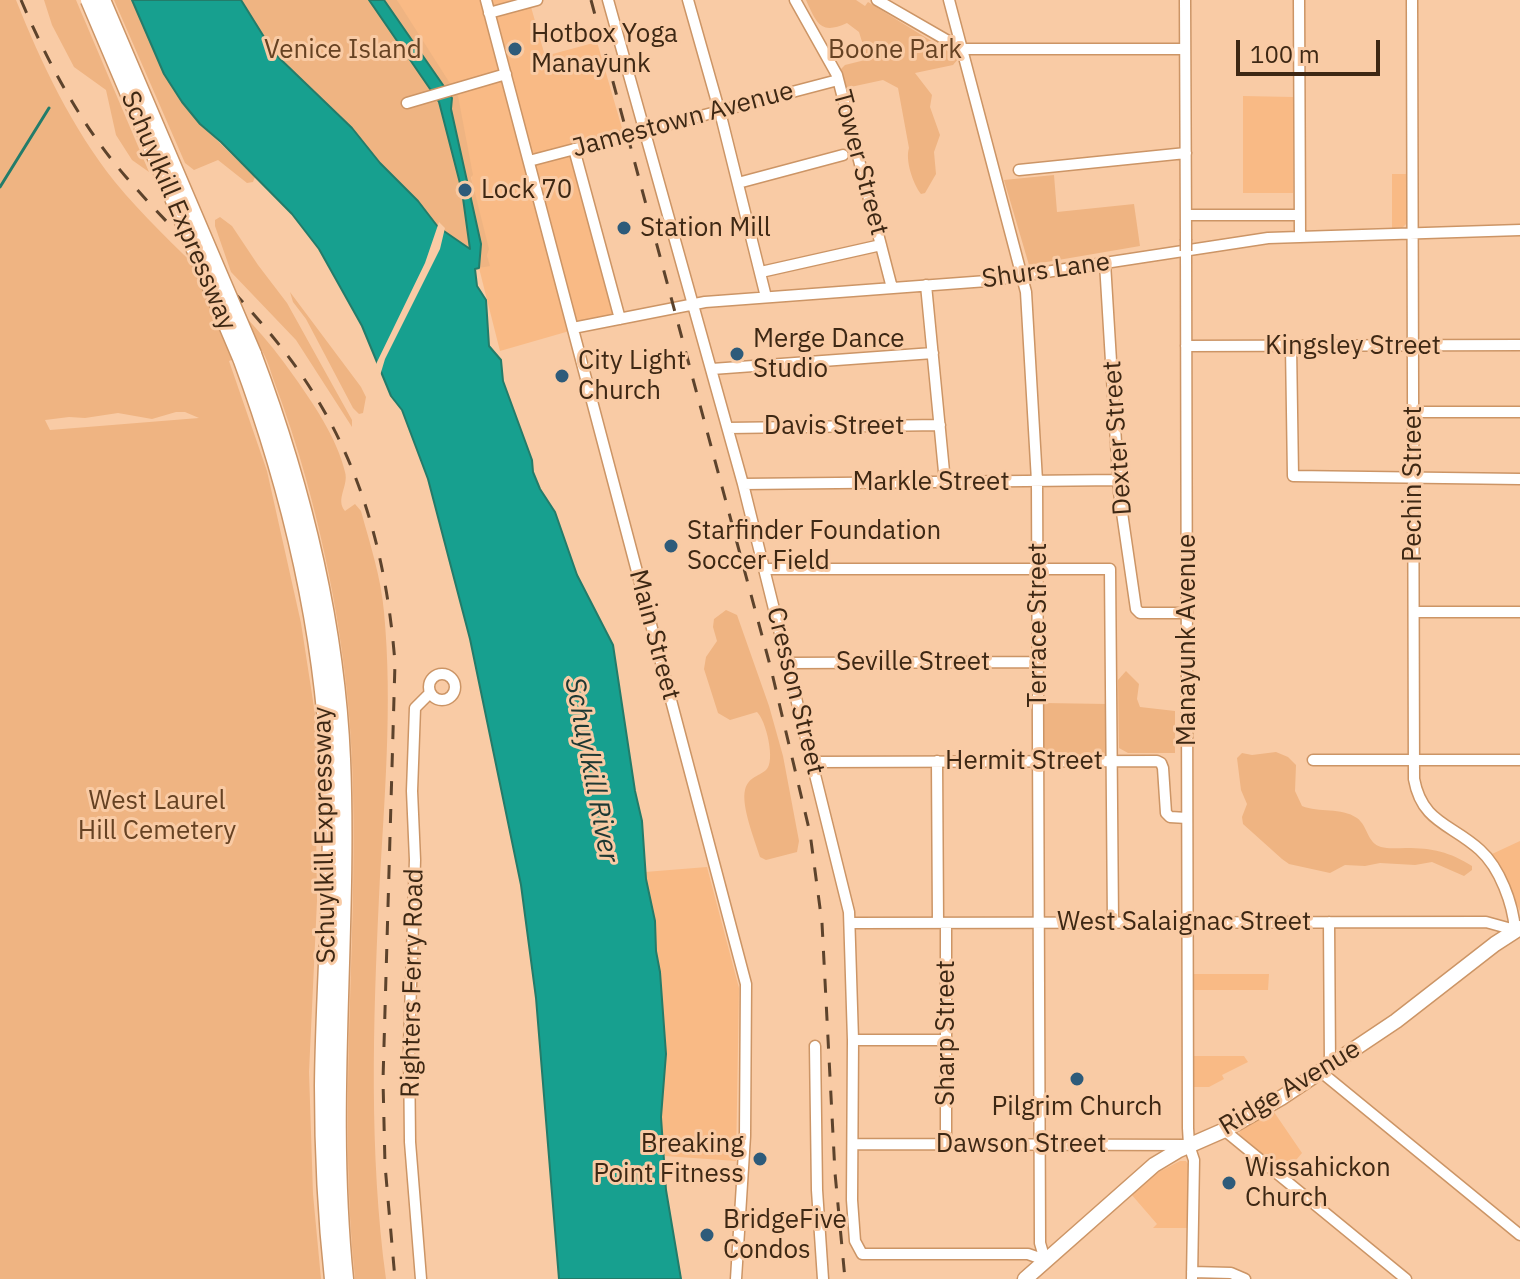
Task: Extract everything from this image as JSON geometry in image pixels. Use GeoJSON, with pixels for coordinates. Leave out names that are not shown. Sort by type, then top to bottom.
{"type":"FeatureCollection","features":[{"type":"Feature","properties":{"kind":"highway","name":"Schuylkill Expressway"},"geometry":{"type":"LineString","coordinates":[[89,0],[247,356],[294,523],[312,607],[325,700],[331,818],[324,1139],[333,1279]]}},
{"type":"Feature","properties":{"kind":"highway","name":"Schuylkill Expressway"},"geometry":{"type":"LineString","coordinates":[[102,0],[290,461],[314,552],[330,638],[343,809],[336,1142],[345,1279]]}},
{"type":"Feature","properties":{"kind":"main road","name":"Ridge Avenue"},"geometry":{"type":"LineString","coordinates":[[1025,1279],[1142,1173],[1189,1145],[1267,1106],[1325,1069],[1396,1021],[1518,929]]}},
{"type":"Feature","properties":{"kind":"street","name":"Main Street"},"geometry":{"type":"LineString","coordinates":[[486,0],[746,984],[745,1136],[736,1279]]}},
{"type":"Feature","properties":{"kind":"street"},"geometry":{"type":"LineString","coordinates":[[489,13],[537,0]]}},
{"type":"Feature","properties":{"kind":"street","name":"Cresson Street"},"geometry":{"type":"LineString","coordinates":[[608,0],[743,484],[851,923],[856,1245],[862,1254],[1028,1254],[1045,1260]]}},
{"type":"Feature","properties":{"kind":"street"},"geometry":{"type":"LineString","coordinates":[[688,0],[766,297]]}},
{"type":"Feature","properties":{"kind":"street","name":"Tower Street"},"geometry":{"type":"LineString","coordinates":[[795,0],[838,80],[892,288]]}},
{"type":"Feature","properties":{"kind":"street"},"geometry":{"type":"LineString","coordinates":[[877,0],[962,49],[1185,49]]}},
{"type":"Feature","properties":{"kind":"street","name":"Terrace Street"},"geometry":{"type":"LineString","coordinates":[[949,0],[1026,292],[1037,481],[1040,1243],[1045,1260]]}},
{"type":"Feature","properties":{"kind":"street","name":"Manayunk Avenue"},"geometry":{"type":"LineString","coordinates":[[1185,0],[1189,1145],[1194,1160],[1192,1275]]}},
{"type":"Feature","properties":{"kind":"street"},"geometry":{"type":"LineString","coordinates":[[1299,0],[1300,237]]}},
{"type":"Feature","properties":{"kind":"street","name":"Pechin Street"},"geometry":{"type":"LineString","coordinates":[[1412,0],[1415,785],[1424,806],[1435,819],[1487,857],[1518,929]]}},
{"type":"Feature","properties":{"kind":"street"},"geometry":{"type":"LineString","coordinates":[[407,103],[506,74]]}},
{"type":"Feature","properties":{"kind":"street","name":"Jamestown Avenue"},"geometry":{"type":"LineString","coordinates":[[529,161],[838,80]]}},
{"type":"Feature","properties":{"kind":"street"},"geometry":{"type":"LineString","coordinates":[[574,149],[620,319]]}},
{"type":"Feature","properties":{"kind":"street"},"geometry":{"type":"LineString","coordinates":[[1019,170],[1186,153]]}},
{"type":"Feature","properties":{"kind":"street"},"geometry":{"type":"LineString","coordinates":[[738,183],[843,155]]}},
{"type":"Feature","properties":{"kind":"street"},"geometry":{"type":"LineString","coordinates":[[1186,215],[1299,215]]}},
{"type":"Feature","properties":{"kind":"street","name":"Shurs Lane"},"geometry":{"type":"LineString","coordinates":[[573,328],[692,304],[987,281],[1255,240],[1520,230]]}},
{"type":"Feature","properties":{"kind":"street"},"geometry":{"type":"LineString","coordinates":[[761,272],[881,245]]}},
{"type":"Feature","properties":{"kind":"street","name":"Dexter Street"},"geometry":{"type":"LineString","coordinates":[[1105,263],[1119,480],[1137,612],[1187,613]]}},
{"type":"Feature","properties":{"kind":"street"},"geometry":{"type":"LineString","coordinates":[[926,285],[945,482]]}},
{"type":"Feature","properties":{"kind":"street","name":"Kingsley Street"},"geometry":{"type":"LineString","coordinates":[[1186,346],[1520,345]]}},
{"type":"Feature","properties":{"kind":"street"},"geometry":{"type":"LineString","coordinates":[[1291,346],[1293,476],[1520,479]]}},
{"type":"Feature","properties":{"kind":"street"},"geometry":{"type":"LineString","coordinates":[[712,369],[933,353]]}},
{"type":"Feature","properties":{"kind":"street"},"geometry":{"type":"LineString","coordinates":[[1413,412],[1520,412]]}},
{"type":"Feature","properties":{"kind":"street","name":"Davis Street"},"geometry":{"type":"LineString","coordinates":[[728,428],[940,425]]}},
{"type":"Feature","properties":{"kind":"street","name":"Markle Street"},"geometry":{"type":"LineString","coordinates":[[743,484],[1119,480]]}},
{"type":"Feature","properties":{"kind":"street"},"geometry":{"type":"LineString","coordinates":[[765,569],[1110,569],[1113,922]]}},
{"type":"Feature","properties":{"kind":"street"},"geometry":{"type":"LineString","coordinates":[[1414,612],[1520,612]]}},
{"type":"Feature","properties":{"kind":"street","name":"Seville Street"},"geometry":{"type":"LineString","coordinates":[[788,663],[1038,662]]}},
{"type":"Feature","properties":{"kind":"street","name":"Righters Ferry Road"},"geometry":{"type":"LineString","coordinates":[[421,1279],[410,1142],[415,860],[412,767],[413,714],[417,704],[430,693]]}},
{"type":"Feature","properties":{"kind":"street"},"geometry":{"type":"LineString","coordinates":[[1313,760],[1520,760]]}},
{"type":"Feature","properties":{"kind":"street","name":"Sharp Street"},"geometry":{"type":"LineString","coordinates":[[937,761],[946,1040],[946,1144]]}},
{"type":"Feature","properties":{"kind":"street","name":"Hermit Street"},"geometry":{"type":"LineString","coordinates":[[813,762],[1161,763],[1166,813],[1170,817],[1187,818]]}},
{"type":"Feature","properties":{"kind":"street"},"geometry":{"type":"LineString","coordinates":[[1329,922],[1325,1069],[1520,1235]]}},
{"type":"Feature","properties":{"kind":"street","name":"West Salaignac Street"},"geometry":{"type":"LineString","coordinates":[[851,923],[1491,922],[1518,929]]}},
{"type":"Feature","properties":{"kind":"street"},"geometry":{"type":"LineString","coordinates":[[853,1040],[946,1040]]}},
{"type":"Feature","properties":{"kind":"street"},"geometry":{"type":"LineString","coordinates":[[815,1046],[817,1190],[823,1279]]}},
{"type":"Feature","properties":{"kind":"street"},"geometry":{"type":"LineString","coordinates":[[1224,1130],[1406,1279]]}},
{"type":"Feature","properties":{"kind":"street","name":"Dawson Street"},"geometry":{"type":"LineString","coordinates":[[854,1144],[1189,1145]]}},
{"type":"Feature","properties":{"kind":"street"},"geometry":{"type":"LineString","coordinates":[[1192,1275],[1231,1273],[1245,1279]]}},
{"type":"Feature","properties":{"kind":"shaded area"},"geometry":{"type":"Polygon","coordinates":[[[397,0],[529,0],[545,56],[597,42],[624,135],[574,148],[618,317],[500,351],[479,268],[489,265],[471,176],[397,0]]]}},
{"type":"Feature","properties":{"kind":"shaded area"},"geometry":{"type":"Polygon","coordinates":[[[1243,96],[1293,97],[1293,193],[1243,193],[1243,96]]]}},
{"type":"Feature","properties":{"kind":"shaded area"},"geometry":{"type":"Polygon","coordinates":[[[1392,174],[1407,174],[1407,223],[1402,228],[1392,228],[1392,174]]]}},
{"type":"Feature","properties":{"kind":"shaded area"},"geometry":{"type":"Polygon","coordinates":[[[1520,841],[1520,911],[1492,854],[1520,841]]]}},
{"type":"Feature","properties":{"kind":"shaded area"},"geometry":{"type":"Polygon","coordinates":[[[707,867],[739,988],[736,1161],[665,1156],[661,1117],[666,1054],[660,972],[645,872],[707,867]]]}},
{"type":"Feature","properties":{"kind":"shaded area"},"geometry":{"type":"Polygon","coordinates":[[[1194,974],[1269,974],[1268,990],[1194,990],[1194,974]]]}},
{"type":"Feature","properties":{"kind":"shaded area"},"geometry":{"type":"Polygon","coordinates":[[[1194,1056],[1244,1056],[1248,1062],[1222,1075],[1224,1079],[1209,1087],[1194,1087],[1194,1056]]]}},
{"type":"Feature","properties":{"kind":"shaded area"},"geometry":{"type":"Polygon","coordinates":[[[1274,1112],[1302,1153],[1285,1173],[1239,1134],[1241,1129],[1274,1112]]]}},
{"type":"Feature","properties":{"kind":"shaded area"},"geometry":{"type":"Polygon","coordinates":[[[1180,1161],[1188,1164],[1187,1228],[1153,1228],[1157,1224],[1131,1194],[1155,1174],[1180,1161]]]}},
{"type":"Feature","properties":{"kind":"green space","name":"West Laurel Hill Cemetery"},"geometry":{"type":"Polygon","coordinates":[[[0,0],[16,0],[59,94],[99,161],[136,207],[230,300],[274,349],[316,409],[336,446],[346,477],[342,506],[345,511],[355,504],[361,511],[380,586],[387,647],[387,754],[374,1040],[377,1184],[386,1279],[355,1279],[350,1218],[348,1095],[354,850],[352,750],[345,671],[333,594],[303,467],[260,348],[229,361],[267,471],[301,623],[315,714],[319,789],[309,1072],[313,1194],[321,1279],[0,1279],[0,0]],[[185,412],[152,419],[118,413],[45,420],[50,430],[199,418],[185,412]]]}},
{"type":"Feature","properties":{"kind":"green space"},"geometry":{"type":"Polygon","coordinates":[[[44,0],[76,0],[149,172],[132,160],[116,135],[106,90],[74,67],[52,25],[44,0]]]}},
{"type":"Feature","properties":{"kind":"green space"},"geometry":{"type":"Polygon","coordinates":[[[114,0],[132,0],[164,74],[182,102],[200,124],[255,177],[253,182],[247,183],[218,160],[194,170],[185,163],[114,0]]]}},
{"type":"Feature","properties":{"kind":"green space","name":"Venice Island"},"geometry":{"type":"Polygon","coordinates":[[[241,0],[397,0],[458,96],[490,266],[479,268],[474,252],[438,227],[352,128],[274,53],[241,0]]]}},
{"type":"Feature","properties":{"kind":"green space","name":"Boone Park"},"geometry":{"type":"Polygon","coordinates":[[[806,0],[856,0],[865,6],[868,2],[959,58],[953,65],[915,73],[932,95],[930,107],[940,135],[934,152],[936,174],[925,193],[921,194],[918,190],[910,172],[909,148],[898,88],[883,80],[846,88],[841,69],[865,60],[865,55],[867,58],[859,32],[847,23],[831,28],[821,25],[806,0]]]}},
{"type":"Feature","properties":{"kind":"green space"},"geometry":{"type":"Polygon","coordinates":[[[1054,175],[1057,212],[1134,204],[1140,246],[1029,265],[1004,180],[1054,175]]]}},
{"type":"Feature","properties":{"kind":"green space"},"geometry":{"type":"Polygon","coordinates":[[[220,217],[232,226],[287,303],[352,420],[352,427],[296,340],[231,272],[215,226],[215,220],[220,217]]]}},
{"type":"Feature","properties":{"kind":"green space"},"geometry":{"type":"Polygon","coordinates":[[[290,292],[361,387],[366,397],[363,413],[359,414],[353,408],[290,292]]]}},
{"type":"Feature","properties":{"kind":"green space"},"geometry":{"type":"Polygon","coordinates":[[[726,610],[737,615],[769,706],[783,756],[799,841],[797,852],[766,860],[760,857],[744,797],[748,782],[769,766],[770,750],[766,732],[757,712],[730,720],[718,713],[704,669],[706,657],[717,641],[714,619],[726,610]]]}},
{"type":"Feature","properties":{"kind":"green space"},"geometry":{"type":"Polygon","coordinates":[[[1126,671],[1139,684],[1137,699],[1140,707],[1175,711],[1175,753],[1128,753],[1119,748],[1118,680],[1126,671]]]}},
{"type":"Feature","properties":{"kind":"green space"},"geometry":{"type":"Polygon","coordinates":[[[1044,703],[1108,704],[1107,754],[1046,754],[1044,703]]]}},
{"type":"Feature","properties":{"kind":"green space"},"geometry":{"type":"Polygon","coordinates":[[[1276,752],[1296,765],[1295,791],[1302,806],[1337,811],[1357,818],[1373,842],[1381,847],[1440,852],[1464,861],[1472,866],[1472,870],[1464,876],[1432,862],[1415,865],[1380,863],[1345,865],[1330,873],[1289,864],[1243,824],[1242,817],[1247,804],[1241,790],[1237,758],[1242,753],[1276,752]]]}},
{"type":"Feature","properties":{"kind":"water","name":"Schuylkill River"},"geometry":{"type":"Polygon","coordinates":[[[132,0],[241,0],[274,53],[352,128],[438,227],[470,249],[462,191],[439,102],[369,0],[384,0],[452,98],[451,109],[481,244],[479,268],[475,269],[477,286],[486,300],[489,346],[501,360],[503,381],[540,489],[555,512],[577,575],[613,645],[642,821],[646,879],[655,921],[666,1054],[661,1117],[666,1190],[681,1279],[559,1279],[536,998],[521,885],[470,639],[428,479],[402,410],[391,396],[362,326],[319,249],[292,214],[200,124],[182,102],[164,74],[132,0]]]}},
{"type":"Feature","properties":{"kind":"pier"},"geometry":{"type":"Polygon","coordinates":[[[439,222],[445,228],[440,249],[385,359],[379,379],[375,367],[425,263],[439,222]]]}},
{"type":"Feature","properties":{"kind":"waterway"},"geometry":{"type":"LineString","coordinates":[[0,187],[49,108]]}},
{"type":"Feature","properties":{"kind":"railway"},"geometry":{"type":"LineString","coordinates":[[21,0],[42,47],[94,136],[148,202],[262,324],[303,377],[341,444],[368,514],[386,587],[395,663],[383,1080],[385,1165],[395,1279]]}},
{"type":"Feature","properties":{"kind":"railway"},"geometry":{"type":"LineString","coordinates":[[591,0],[771,669],[810,833],[822,923],[835,1173],[845,1279]]}},
{"type":"Feature","properties":{"kind":"place","name":"Hotbox Yoga Manayunk"},"geometry":{"type":"Point","coordinates":[515,49]}},
{"type":"Feature","properties":{"kind":"place","name":"Lock 70"},"geometry":{"type":"Point","coordinates":[465,190]}},
{"type":"Feature","properties":{"kind":"place","name":"Station Mill"},"geometry":{"type":"Point","coordinates":[624,228]}},
{"type":"Feature","properties":{"kind":"place","name":"Merge Dance Studio"},"geometry":{"type":"Point","coordinates":[737,354]}},
{"type":"Feature","properties":{"kind":"place","name":"City Light Church"},"geometry":{"type":"Point","coordinates":[562,376]}},
{"type":"Feature","properties":{"kind":"place","name":"Starfinder Foundation Soccer Field"},"geometry":{"type":"Point","coordinates":[671,546]}},
{"type":"Feature","properties":{"kind":"place","name":"Pilgrim Church"},"geometry":{"type":"Point","coordinates":[1077,1079]}},
{"type":"Feature","properties":{"kind":"place","name":"Breaking Point Fitness"},"geometry":{"type":"Point","coordinates":[760,1159]}},
{"type":"Feature","properties":{"kind":"place","name":"Wissahickon Church"},"geometry":{"type":"Point","coordinates":[1229,1183]}},
{"type":"Feature","properties":{"kind":"place","name":"BridgeFive Condos"},"geometry":{"type":"Point","coordinates":[707,1235]}}]}
